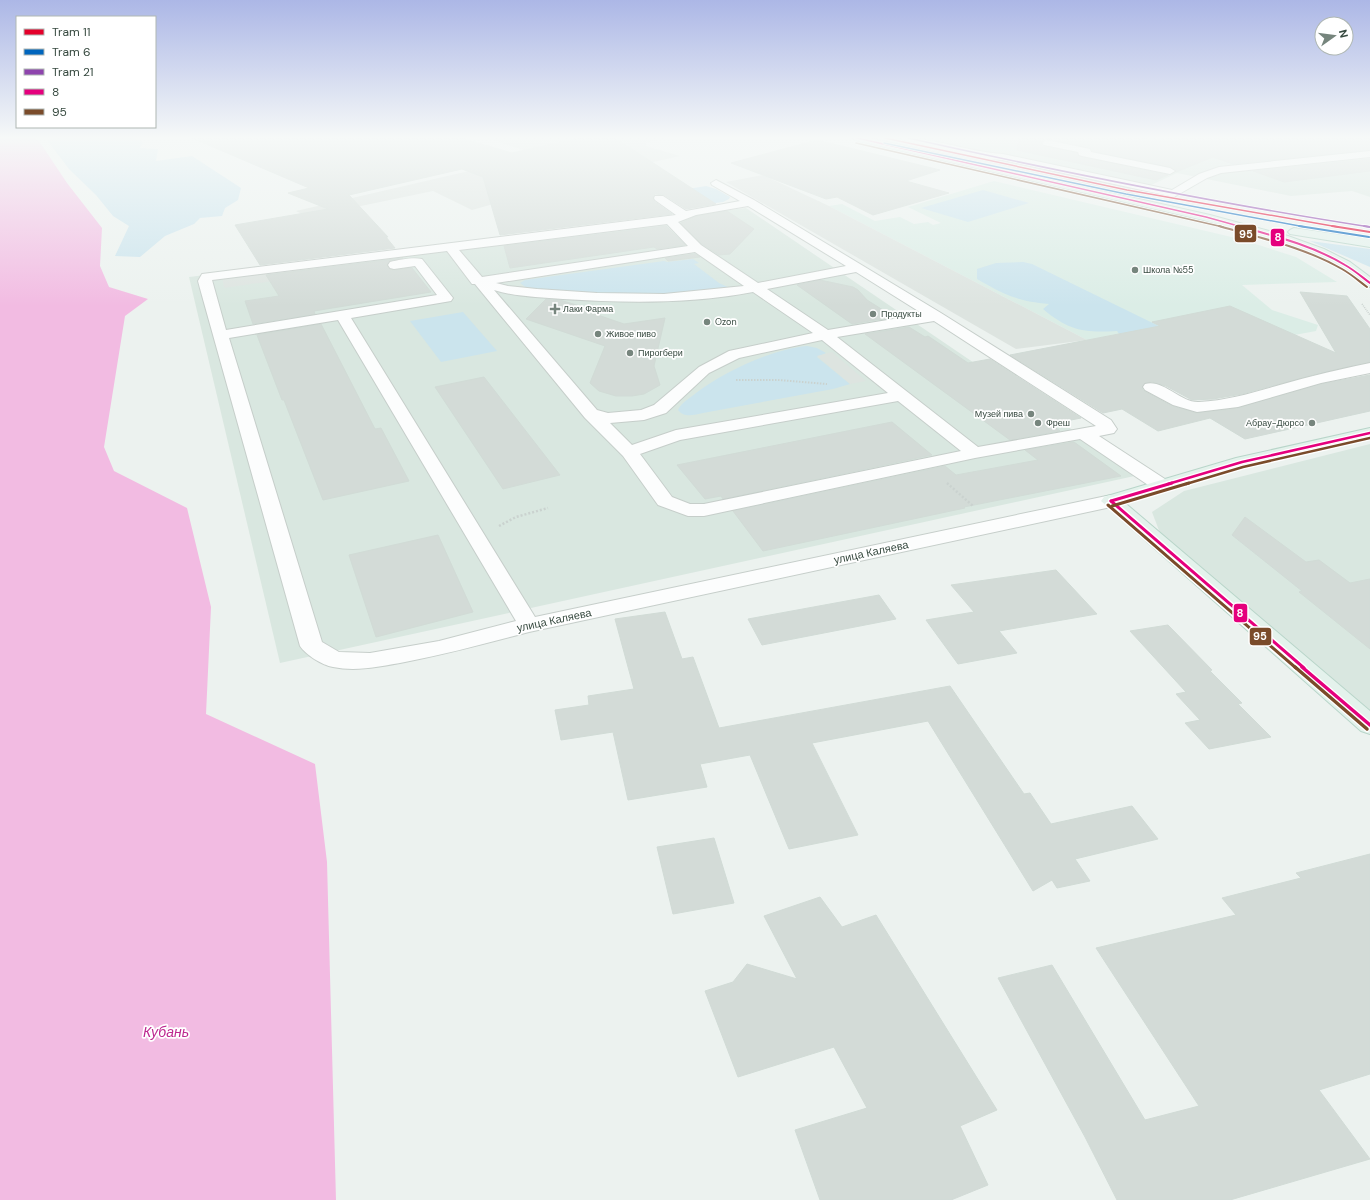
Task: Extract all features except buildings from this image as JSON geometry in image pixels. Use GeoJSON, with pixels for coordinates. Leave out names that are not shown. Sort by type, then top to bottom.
{"type":"FeatureCollection","features":[{"type":"Feature","properties":{"kind":"main road"},"geometry":{"type":"LineString","coordinates":[[1104,194],[1206,217],[1284,239],[1320,252],[1346,265],[1370,283]]}},
{"type":"Feature","properties":{"kind":"main road"},"geometry":{"type":"LineString","coordinates":[[1206,217],[1370,243]]}},
{"type":"Feature","properties":{"kind":"main road","name":"улица Каляева"},"geometry":{"type":"LineString","coordinates":[[1111,500],[1242,462],[1370,433]]}},
{"type":"Feature","properties":{"kind":"main road"},"geometry":{"type":"LineString","coordinates":[[1111,500],[1370,725]]}},
{"type":"Feature","properties":{"kind":"street"},"geometry":{"type":"LineString","coordinates":[[450,247],[591,414],[628,452],[665,501],[688,510],[704,510],[975,453],[1108,429],[1105,424],[936,316],[736,194]]}},
{"type":"Feature","properties":{"kind":"street"},"geometry":{"type":"LineString","coordinates":[[659,198],[685,216]]}},
{"type":"Feature","properties":{"kind":"street"},"geometry":{"type":"LineString","coordinates":[[221,335],[446,298],[418,262],[350,271],[343,259],[671,220],[693,212],[750,202]]}},
{"type":"Feature","properties":{"kind":"street"},"geometry":{"type":"LineString","coordinates":[[671,220],[674,226],[697,248],[825,335],[975,453]]}},
{"type":"Feature","properties":{"kind":"street"},"geometry":{"type":"LineString","coordinates":[[478,281],[697,248]]}},
{"type":"Feature","properties":{"kind":"street","name":"улица Каляева"},"geometry":{"type":"LineString","coordinates":[[343,259],[206,277],[205,281],[312,646],[334,660],[370,661],[439,648],[529,625],[1111,500]]}},
{"type":"Feature","properties":{"kind":"street"},"geometry":{"type":"LineString","coordinates":[[478,281],[507,290],[638,299],[694,296],[755,287],[858,268]]}},
{"type":"Feature","properties":{"kind":"street"},"geometry":{"type":"LineString","coordinates":[[500,308],[506,301],[520,295],[537,293]]}},
{"type":"Feature","properties":{"kind":"street"},"geometry":{"type":"LineString","coordinates":[[343,316],[398,405],[529,625]]}},
{"type":"Feature","properties":{"kind":"street"},"geometry":{"type":"LineString","coordinates":[[591,414],[608,418],[644,415],[660,409],[704,370],[734,354],[825,335],[936,316]]}},
{"type":"Feature","properties":{"kind":"street"},"geometry":{"type":"LineString","coordinates":[[1151,387],[1179,402],[1197,407],[1238,402],[1318,379],[1370,368]]}},
{"type":"Feature","properties":{"kind":"street"},"geometry":{"type":"LineString","coordinates":[[628,452],[676,435],[902,396]]}},
{"type":"Feature","properties":{"kind":"street"},"geometry":{"type":"LineString","coordinates":[[1084,434],[1161,485]]}},
{"type":"Feature","properties":{"kind":"path"},"geometry":{"type":"LineString","coordinates":[[734,380],[778,380],[831,384]]}},
{"type":"Feature","properties":{"kind":"path"},"geometry":{"type":"LineString","coordinates":[[943,479],[976,508]]}},
{"type":"Feature","properties":{"kind":"path"},"geometry":{"type":"LineString","coordinates":[[498,532],[498,527],[506,521],[531,512],[548,508]]}},
{"type":"Feature","properties":{"kind":"shaded area"},"geometry":{"type":"Polygon","coordinates":[[[95,194],[240,194],[238,200],[225,208],[222,216],[200,218],[194,224],[165,236],[140,257],[115,256],[129,226],[113,216],[95,194]]]}},
{"type":"Feature","properties":{"kind":"shaded area"},"geometry":{"type":"Polygon","coordinates":[[[369,194],[419,194],[308,217],[296,211],[369,194]]]}},
{"type":"Feature","properties":{"kind":"shaded area"},"geometry":{"type":"Polygon","coordinates":[[[439,194],[529,194],[472,210],[439,194]]]}},
{"type":"Feature","properties":{"kind":"shaded area"},"geometry":{"type":"Polygon","coordinates":[[[673,194],[725,194],[730,197],[723,202],[692,206],[673,194]]]}},
{"type":"Feature","properties":{"kind":"shaded area"},"geometry":{"type":"Polygon","coordinates":[[[747,194],[803,194],[1087,340],[1016,349],[747,194]]]}},
{"type":"Feature","properties":{"kind":"shaded area","name":"Школа №55"},"geometry":{"type":"Polygon","coordinates":[[[951,194],[1049,194],[1240,239],[1296,257],[1337,282],[1242,285],[1272,310],[1318,325],[1316,331],[1166,359],[1117,334],[1087,340],[829,206],[842,204],[875,221],[900,217],[914,224],[928,222],[933,225],[941,223],[908,207],[951,194]]]}},
{"type":"Feature","properties":{"kind":"shaded area"},"geometry":{"type":"Polygon","coordinates":[[[969,194],[997,194],[1029,203],[968,222],[921,208],[969,194]]]}},
{"type":"Feature","properties":{"kind":"shaded area"},"geometry":{"type":"Polygon","coordinates":[[[1281,194],[1315,194],[1291,196],[1281,194]]]}},
{"type":"Feature","properties":{"kind":"shaded area"},"geometry":{"type":"Polygon","coordinates":[[[1361,194],[1370,194],[1370,197],[1361,194]]]}},
{"type":"Feature","properties":{"kind":"shaded area"},"geometry":{"type":"Polygon","coordinates":[[[746,208],[1139,475],[280,663],[189,277],[746,208]]]}},
{"type":"Feature","properties":{"kind":"shaded area"},"geometry":{"type":"Polygon","coordinates":[[[1310,241],[1370,249],[1370,267],[1310,241]]]}},
{"type":"Feature","properties":{"kind":"shaded area"},"geometry":{"type":"Polygon","coordinates":[[[693,259],[699,263],[694,264],[719,283],[732,289],[713,292],[618,296],[527,288],[520,283],[525,280],[664,261],[667,262],[693,259]]]}},
{"type":"Feature","properties":{"kind":"shaded area"},"geometry":{"type":"Polygon","coordinates":[[[342,260],[348,270],[224,288],[222,276],[342,260]]]}},
{"type":"Feature","properties":{"kind":"shaded area"},"geometry":{"type":"Polygon","coordinates":[[[1023,262],[1032,264],[1167,330],[1122,338],[1117,331],[1096,332],[1078,329],[1061,322],[1043,309],[1049,304],[1020,299],[977,279],[977,269],[996,263],[1023,262]]]}},
{"type":"Feature","properties":{"kind":"shaded area"},"geometry":{"type":"Polygon","coordinates":[[[463,312],[497,351],[441,362],[410,321],[463,312]]]}},
{"type":"Feature","properties":{"kind":"shaded area"},"geometry":{"type":"Polygon","coordinates":[[[807,346],[817,348],[826,353],[817,357],[850,384],[833,389],[693,415],[680,413],[678,410],[683,403],[707,385],[734,370],[779,352],[807,346]]]}},
{"type":"Feature","properties":{"kind":"shaded area"},"geometry":{"type":"Polygon","coordinates":[[[832,352],[866,381],[850,384],[817,356],[832,352]]]}},
{"type":"Feature","properties":{"kind":"shaded area"},"geometry":{"type":"Polygon","coordinates":[[[1370,444],[1370,716],[1163,541],[1152,512],[1184,491],[1370,444]]]}},
{"type":"Feature","properties":{"kind":"water","name":"Кубань"},"geometry":{"type":"Polygon","coordinates":[[[0,194],[76,194],[102,228],[100,266],[109,287],[148,299],[125,316],[104,447],[114,471],[187,508],[211,607],[206,714],[315,764],[327,862],[336,1200],[0,1200],[0,194]]]}},
{"type":"Feature","properties":{"kind":"tram line","name":"6"},"geometry":{"type":"LineString","coordinates":[[1126,194],[1308,228],[1369,237]]}},
{"type":"Feature","properties":{"kind":"tram line","name":"11"},"geometry":{"type":"LineString","coordinates":[[1149,194],[1309,223],[1370,232]]}},
{"type":"Feature","properties":{"kind":"tram line","name":"21"},"geometry":{"type":"LineString","coordinates":[[1175,194],[1370,227]]}},
{"type":"Feature","properties":{"kind":"transit line","name":"95"},"geometry":{"type":"LineString","coordinates":[[1081,194],[1205,222],[1282,244],[1318,257],[1343,269],[1367,287]]}},
{"type":"Feature","properties":{"kind":"transit line","name":"8"},"geometry":{"type":"LineString","coordinates":[[1104,194],[1206,217],[1284,239],[1320,252],[1346,265],[1370,283]]}},
{"type":"Feature","properties":{"kind":"transit line","name":"8"},"geometry":{"type":"LineString","coordinates":[[1111,501],[1242,462],[1370,433]]}},
{"type":"Feature","properties":{"kind":"transit line","name":"95"},"geometry":{"type":"LineString","coordinates":[[1112,506],[1243,467],[1370,438]]}},
{"type":"Feature","properties":{"kind":"transit line","name":"8"},"geometry":{"type":"LineString","coordinates":[[1111,501],[1370,725]]}},
{"type":"Feature","properties":{"kind":"transit line","name":"95"},"geometry":{"type":"LineString","coordinates":[[1108,505],[1367,729]]}},
{"type":"Feature","properties":{"kind":"place","name":"Школа №55"},"geometry":{"type":"Point","coordinates":[1135,270]}},
{"type":"Feature","properties":{"kind":"place","name":"Лаки Фарма"},"geometry":{"type":"Point","coordinates":[555,309]}},
{"type":"Feature","properties":{"kind":"place","name":"Продукты"},"geometry":{"type":"Point","coordinates":[873,314]}},
{"type":"Feature","properties":{"kind":"place","name":"Ozon"},"geometry":{"type":"Point","coordinates":[707,322]}},
{"type":"Feature","properties":{"kind":"place","name":"Живое пиво"},"geometry":{"type":"Point","coordinates":[598,334]}},
{"type":"Feature","properties":{"kind":"place","name":"Пирогбери"},"geometry":{"type":"Point","coordinates":[630,353]}},
{"type":"Feature","properties":{"kind":"place","name":"Музей пива"},"geometry":{"type":"Point","coordinates":[1031,414]}},
{"type":"Feature","properties":{"kind":"place","name":"Фреш"},"geometry":{"type":"Point","coordinates":[1038,423]}},
{"type":"Feature","properties":{"kind":"place","name":"Абрау-Дюрсо"},"geometry":{"type":"Point","coordinates":[1312,423]}}]}
